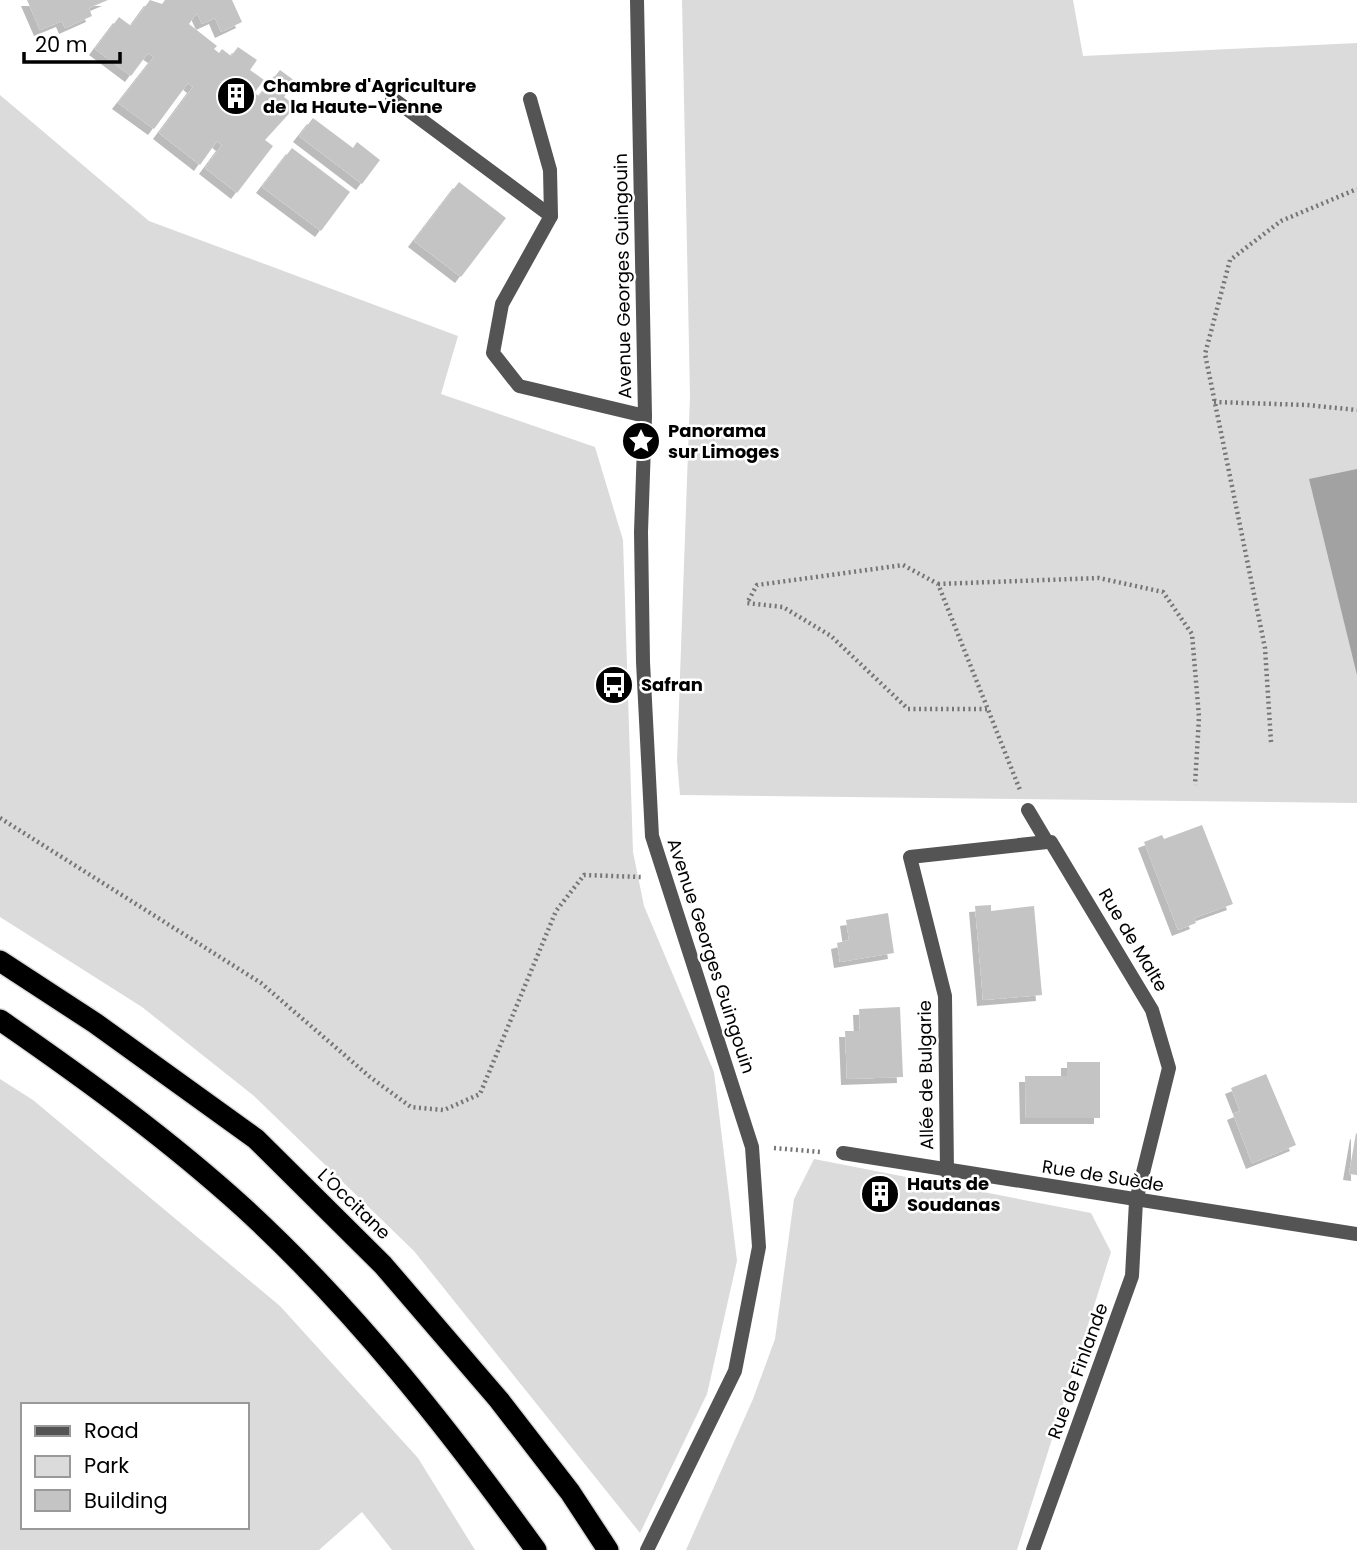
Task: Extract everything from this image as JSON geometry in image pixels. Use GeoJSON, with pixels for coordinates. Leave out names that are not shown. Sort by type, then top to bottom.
{"type":"FeatureCollection","features":[{"type":"Feature","properties":{"kind":"highway","name":"L'Occitane"},"geometry":{"type":"LineString","coordinates":[[0,961],[95,1023],[256,1139],[401,1285],[499,1400],[570,1492],[608,1550]]}},
{"type":"Feature","properties":{"kind":"highway"},"geometry":{"type":"LineString","coordinates":[[0,1020],[161,1137],[244,1209],[342,1306],[405,1377],[464,1449],[536,1550]]}},
{"type":"Feature","properties":{"kind":"street","name":"Avenue Georges Guingouin"},"geometry":{"type":"LineString","coordinates":[[637,0],[645,416],[641,532],[643,662],[652,836],[752,1147],[759,1247],[735,1371],[681,1486],[647,1550]]}},
{"type":"Feature","properties":{"kind":"street"},"geometry":{"type":"LineString","coordinates":[[392,98],[551,216]]}},
{"type":"Feature","properties":{"kind":"street"},"geometry":{"type":"LineString","coordinates":[[530,99],[550,170],[551,216],[502,304],[493,353],[519,386],[645,416]]}},
{"type":"Feature","properties":{"kind":"street","name":"Rue de Malte"},"geometry":{"type":"LineString","coordinates":[[1028,810],[1047,842],[1051,842],[1152,1010],[1169,1068],[1136,1201]]}},
{"type":"Feature","properties":{"kind":"street","name":"Allée de Bulgarie"},"geometry":{"type":"LineString","coordinates":[[947,1171],[945,996],[910,857],[1047,842]]}},
{"type":"Feature","properties":{"kind":"street","name":"Rue de Suède"},"geometry":{"type":"LineString","coordinates":[[843,1153],[1357,1234]]}},
{"type":"Feature","properties":{"kind":"street","name":"Rue de Finlande"},"geometry":{"type":"LineString","coordinates":[[1033,1550],[1132,1276],[1136,1201]]}},
{"type":"Feature","properties":{"kind":"path"},"geometry":{"type":"LineString","coordinates":[[1270,741],[1265,649],[1205,354],[1230,260],[1281,221],[1357,189]]}},
{"type":"Feature","properties":{"kind":"path"},"geometry":{"type":"LineString","coordinates":[[1214,402],[1307,405],[1357,411]]}},
{"type":"Feature","properties":{"kind":"path"},"geometry":{"type":"LineString","coordinates":[[987,709],[908,709],[831,636],[783,607],[747,603],[757,585],[903,565],[938,584],[1099,578],[1163,592],[1192,634],[1199,716],[1195,785]]}},
{"type":"Feature","properties":{"kind":"path"},"geometry":{"type":"LineString","coordinates":[[938,584],[1028,810]]}},
{"type":"Feature","properties":{"kind":"path"},"geometry":{"type":"LineString","coordinates":[[0,818],[261,983],[370,1077],[411,1107],[444,1110],[480,1094],[556,911],[584,875],[664,878]]}},
{"type":"Feature","properties":{"kind":"path"},"geometry":{"type":"LineString","coordinates":[[752,1147],[843,1153]]}},
{"type":"Feature","properties":{"kind":"green space"},"geometry":{"type":"Polygon","coordinates":[[[682,0],[1073,0],[1083,56],[1357,43],[1357,803],[680,795],[677,760],[690,396],[682,0]]]}},
{"type":"Feature","properties":{"kind":"green space"},"geometry":{"type":"Polygon","coordinates":[[[0,95],[149,221],[458,336],[441,394],[595,447],[623,540],[633,852],[644,906],[714,1072],[737,1261],[707,1394],[640,1533],[414,1251],[254,1096],[142,1007],[0,917],[0,95]]]}},
{"type":"Feature","properties":{"kind":"green space"},"geometry":{"type":"Polygon","coordinates":[[[0,1079],[33,1100],[280,1306],[418,1458],[475,1550],[392,1550],[362,1512],[319,1550],[0,1550],[0,1079]]]}},
{"type":"Feature","properties":{"kind":"green space"},"geometry":{"type":"Polygon","coordinates":[[[814,1159],[1091,1213],[1111,1252],[1017,1550],[686,1550],[753,1399],[775,1339],[794,1199],[814,1159]]]}},
{"type":"Feature","properties":{"kind":"shaded area"},"geometry":{"type":"Polygon","coordinates":[[[1357,469],[1357,675],[1309,479],[1357,469]]]}},
{"type":"Feature","properties":{"kind":"building"},"geometry":{"type":"Polygon","coordinates":[[[27,0],[108,0],[89,8],[92,16],[65,28],[62,21],[40,30],[27,0]]]}},
{"type":"Feature","properties":{"kind":"building","name":"Chambre d'Agriculture de la Haute-Vienne"},"geometry":{"type":"Polygon","coordinates":[[[150,0],[162,4],[165,0],[232,0],[242,22],[221,32],[215,18],[202,24],[197,13],[189,24],[217,46],[214,49],[219,53],[222,49],[231,56],[238,47],[257,60],[250,70],[264,80],[254,93],[259,96],[280,70],[295,81],[284,97],[296,106],[265,140],[273,146],[237,193],[205,168],[222,145],[217,141],[200,165],[159,133],[193,87],[188,83],[154,129],[118,103],[154,57],[148,53],[131,76],[95,49],[119,17],[131,26],[150,0]]]}},
{"type":"Feature","properties":{"kind":"building"},"geometry":{"type":"Polygon","coordinates":[[[313,118],[353,148],[357,142],[380,160],[362,184],[299,136],[313,118]]]}},
{"type":"Feature","properties":{"kind":"building"},"geometry":{"type":"Polygon","coordinates":[[[292,148],[350,192],[321,231],[262,187],[292,148]]]}},
{"type":"Feature","properties":{"kind":"building"},"geometry":{"type":"Polygon","coordinates":[[[459,182],[506,218],[461,277],[414,241],[459,182]]]}},
{"type":"Feature","properties":{"kind":"building"},"geometry":{"type":"Polygon","coordinates":[[[1202,825],[1233,904],[1194,918],[1196,923],[1178,930],[1144,842],[1162,835],[1164,839],[1202,825]]]}},
{"type":"Feature","properties":{"kind":"building"},"geometry":{"type":"Polygon","coordinates":[[[991,905],[991,911],[1034,906],[1042,995],[983,1000],[975,906],[991,905]]]}},
{"type":"Feature","properties":{"kind":"building"},"geometry":{"type":"Polygon","coordinates":[[[888,913],[894,953],[840,962],[837,943],[849,940],[846,920],[888,913]]]}},
{"type":"Feature","properties":{"kind":"building"},"geometry":{"type":"Polygon","coordinates":[[[900,1007],[903,1077],[847,1079],[845,1031],[860,1031],[859,1009],[900,1007]]]}},
{"type":"Feature","properties":{"kind":"building"},"geometry":{"type":"Polygon","coordinates":[[[1067,1062],[1100,1062],[1100,1118],[1026,1118],[1025,1076],[1067,1076],[1067,1062]]]}},
{"type":"Feature","properties":{"kind":"building"},"geometry":{"type":"Polygon","coordinates":[[[1266,1074],[1296,1145],[1252,1163],[1233,1114],[1240,1111],[1231,1088],[1266,1074]]]}},
{"type":"Feature","properties":{"kind":"building"},"geometry":{"type":"Polygon","coordinates":[[[1357,1134],[1357,1175],[1349,1174],[1357,1134]]]}},
{"type":"Feature","properties":{"kind":"building","name":"Hauts de Soudanas"},"geometry":{"type":"Polygon","coordinates":[[[873,1188],[889,1191],[888,1201],[871,1198],[873,1188]]]}},
{"type":"Feature","properties":{"kind":"place","name":"Chambre d'Agriculture de la Haute-Vienne"},"geometry":{"type":"Point","coordinates":[236,96]}},
{"type":"Feature","properties":{"kind":"place","name":"Panorama sur Limoges"},"geometry":{"type":"Point","coordinates":[641,441]}},
{"type":"Feature","properties":{"kind":"place","name":"Safran"},"geometry":{"type":"Point","coordinates":[614,685]}},
{"type":"Feature","properties":{"kind":"place","name":"Hauts de Soudanas"},"geometry":{"type":"Point","coordinates":[880,1194]}}]}
